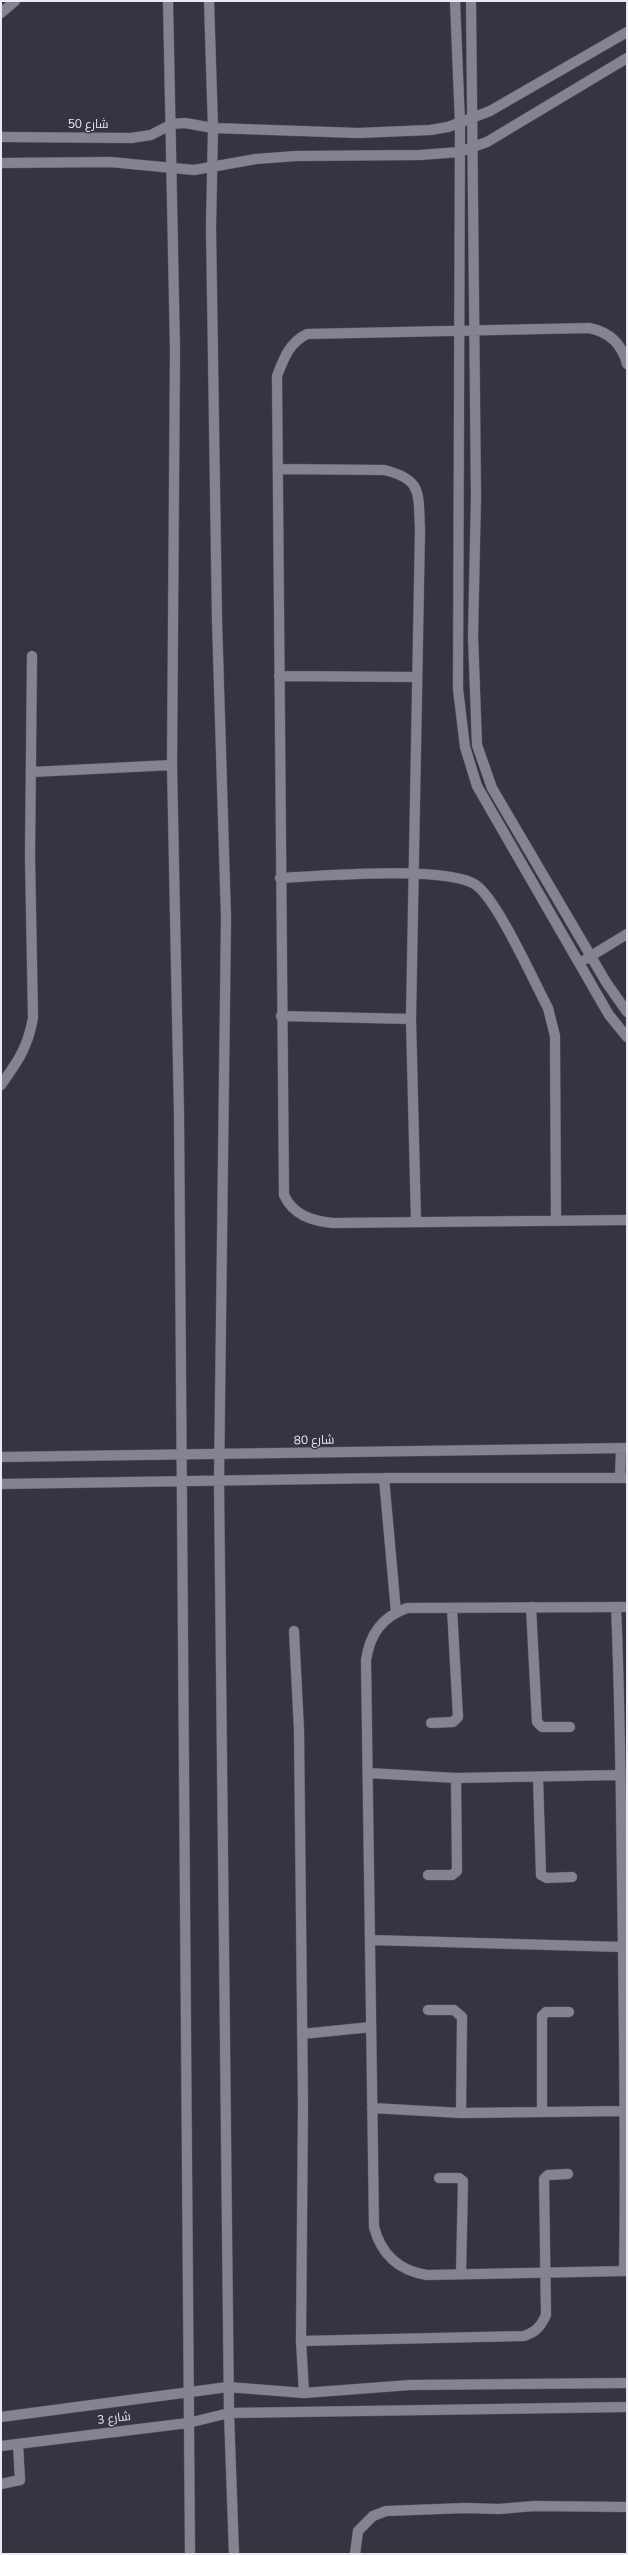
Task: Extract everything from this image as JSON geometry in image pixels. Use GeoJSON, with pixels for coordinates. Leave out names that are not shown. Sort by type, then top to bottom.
{"type":"FeatureCollection","features":[{"type":"Feature","properties":{"kind":"street"},"geometry":{"type":"LineString","coordinates":[[1,13],[15,1]]}},
{"type":"Feature","properties":{"kind":"street"},"geometry":{"type":"LineString","coordinates":[[168,1],[172,124],[170,170],[175,350],[172,765],[179,1122],[181,1482],[187,1959],[187,2394],[190,2554]]}},
{"type":"Feature","properties":{"kind":"street"},"geometry":{"type":"LineString","coordinates":[[209,1],[213,128],[211,227],[216,604],[226,918],[221,1455],[219,1482],[228,2387],[234,2554]]}},
{"type":"Feature","properties":{"kind":"street"},"geometry":{"type":"LineString","coordinates":[[455,1],[460,124],[458,330],[460,504],[458,689],[465,747],[477,786],[579,963],[614,1021],[627,1037]]}},
{"type":"Feature","properties":{"kind":"street"},"geometry":{"type":"LineString","coordinates":[[471,1],[472,120],[474,148],[476,497],[473,636],[477,745],[492,788],[591,955],[627,1012]]}},
{"type":"Feature","properties":{"kind":"street"},"geometry":{"type":"LineString","coordinates":[[172,124],[202,125],[213,128],[358,133],[430,130],[460,124],[472,120],[627,32]]}},
{"type":"Feature","properties":{"kind":"street"},"geometry":{"type":"LineString","coordinates":[[1,163],[110,162],[170,170],[200,170],[296,156],[420,156],[459,152],[474,148],[627,58]]}},
{"type":"Feature","properties":{"kind":"street","name":"شارع 50"},"geometry":{"type":"LineString","coordinates":[[1,137],[131,138],[152,135],[172,124]]}},
{"type":"Feature","properties":{"kind":"street"},"geometry":{"type":"LineString","coordinates":[[627,364],[624,352],[618,343],[600,330],[589,328],[307,334],[298,339],[289,348],[277,376],[281,1016],[284,1195],[288,1204],[296,1211],[314,1221],[333,1223],[627,1220]]}},
{"type":"Feature","properties":{"kind":"street"},"geometry":{"type":"LineString","coordinates":[[278,470],[384,470],[401,474],[413,482],[418,496],[420,529],[416,677],[411,1019],[416,1221]]}},
{"type":"Feature","properties":{"kind":"street"},"geometry":{"type":"LineString","coordinates":[[1,1085],[19,1060],[29,1041],[33,1018],[30,856],[32,656]]}},
{"type":"Feature","properties":{"kind":"street"},"geometry":{"type":"LineString","coordinates":[[279,676],[416,677]]}},
{"type":"Feature","properties":{"kind":"street"},"geometry":{"type":"LineString","coordinates":[[32,772],[172,765]]}},
{"type":"Feature","properties":{"kind":"street"},"geometry":{"type":"LineString","coordinates":[[280,878],[414,873],[463,879],[475,885],[485,894],[502,920],[548,1008],[555,1036],[556,1220]]}},
{"type":"Feature","properties":{"kind":"street"},"geometry":{"type":"LineString","coordinates":[[579,963],[627,934]]}},
{"type":"Feature","properties":{"kind":"street"},"geometry":{"type":"LineString","coordinates":[[281,1016],[411,1019]]}},
{"type":"Feature","properties":{"kind":"street"},"geometry":{"type":"LineString","coordinates":[[1,1484],[219,1482],[384,1478],[623,1478],[624,1449]]}},
{"type":"Feature","properties":{"kind":"street","name":"شارع 80"},"geometry":{"type":"LineString","coordinates":[[1,1457],[181,1456],[624,1449]]}},
{"type":"Feature","properties":{"kind":"street"},"geometry":{"type":"LineString","coordinates":[[384,1478],[396,1612]]}},
{"type":"Feature","properties":{"kind":"street"},"geometry":{"type":"LineString","coordinates":[[616,1607],[623,1695],[620,1775],[625,1904],[623,1948],[626,2068],[626,2271],[461,2274],[416,2273],[396,2264],[382,2247],[374,2227],[366,1660],[368,1645],[374,1632],[384,1620],[396,1612],[407,1608],[531,1608],[616,1607],[627,1607]]}},
{"type":"Feature","properties":{"kind":"street"},"geometry":{"type":"LineString","coordinates":[[431,1723],[453,1722],[458,1717],[452,1608]]}},
{"type":"Feature","properties":{"kind":"street"},"geometry":{"type":"LineString","coordinates":[[531,1608],[537,1722],[542,1727],[570,1727]]}},
{"type":"Feature","properties":{"kind":"street"},"geometry":{"type":"LineString","coordinates":[[294,1631],[299,1730],[302,2034],[301,2341],[304,2393]]}},
{"type":"Feature","properties":{"kind":"street"},"geometry":{"type":"LineString","coordinates":[[368,1773],[456,1778],[620,1775]]}},
{"type":"Feature","properties":{"kind":"street"},"geometry":{"type":"LineString","coordinates":[[538,1777],[541,1875],[547,1878],[572,1877]]}},
{"type":"Feature","properties":{"kind":"street"},"geometry":{"type":"LineString","coordinates":[[428,1875],[452,1875],[457,1871],[456,1778]]}},
{"type":"Feature","properties":{"kind":"street"},"geometry":{"type":"LineString","coordinates":[[371,1940],[623,1948]]}},
{"type":"Feature","properties":{"kind":"street"},"geometry":{"type":"LineString","coordinates":[[428,2010],[454,2010],[462,2017],[461,2113]]}},
{"type":"Feature","properties":{"kind":"street"},"geometry":{"type":"LineString","coordinates":[[542,2112],[542,2016],[546,2012],[569,2012]]}},
{"type":"Feature","properties":{"kind":"street"},"geometry":{"type":"LineString","coordinates":[[302,2034],[371,2026]]}},
{"type":"Feature","properties":{"kind":"street"},"geometry":{"type":"LineString","coordinates":[[372,2108],[461,2113],[625,2111]]}},
{"type":"Feature","properties":{"kind":"street"},"geometry":{"type":"LineString","coordinates":[[301,2341],[524,2336],[538,2329],[546,2315],[547,2272],[544,2178],[548,2175],[568,2174]]}},
{"type":"Feature","properties":{"kind":"street"},"geometry":{"type":"LineString","coordinates":[[439,2178],[459,2178],[463,2182],[461,2274]]}},
{"type":"Feature","properties":{"kind":"street","name":"شارع 3"},"geometry":{"type":"LineString","coordinates":[[1,2417],[187,2394],[228,2387],[304,2393],[410,2385],[627,2383]]}},
{"type":"Feature","properties":{"kind":"street","name":"شارع 3"},"geometry":{"type":"LineString","coordinates":[[1,2446],[188,2424],[229,2413],[627,2407]]}},
{"type":"Feature","properties":{"kind":"street"},"geometry":{"type":"LineString","coordinates":[[1,2484],[20,2480],[18,2444]]}},
{"type":"Feature","properties":{"kind":"street"},"geometry":{"type":"LineString","coordinates":[[355,2554],[358,2531],[373,2516],[386,2511],[401,2508],[499,2509],[534,2506],[627,2507]]}}]}
